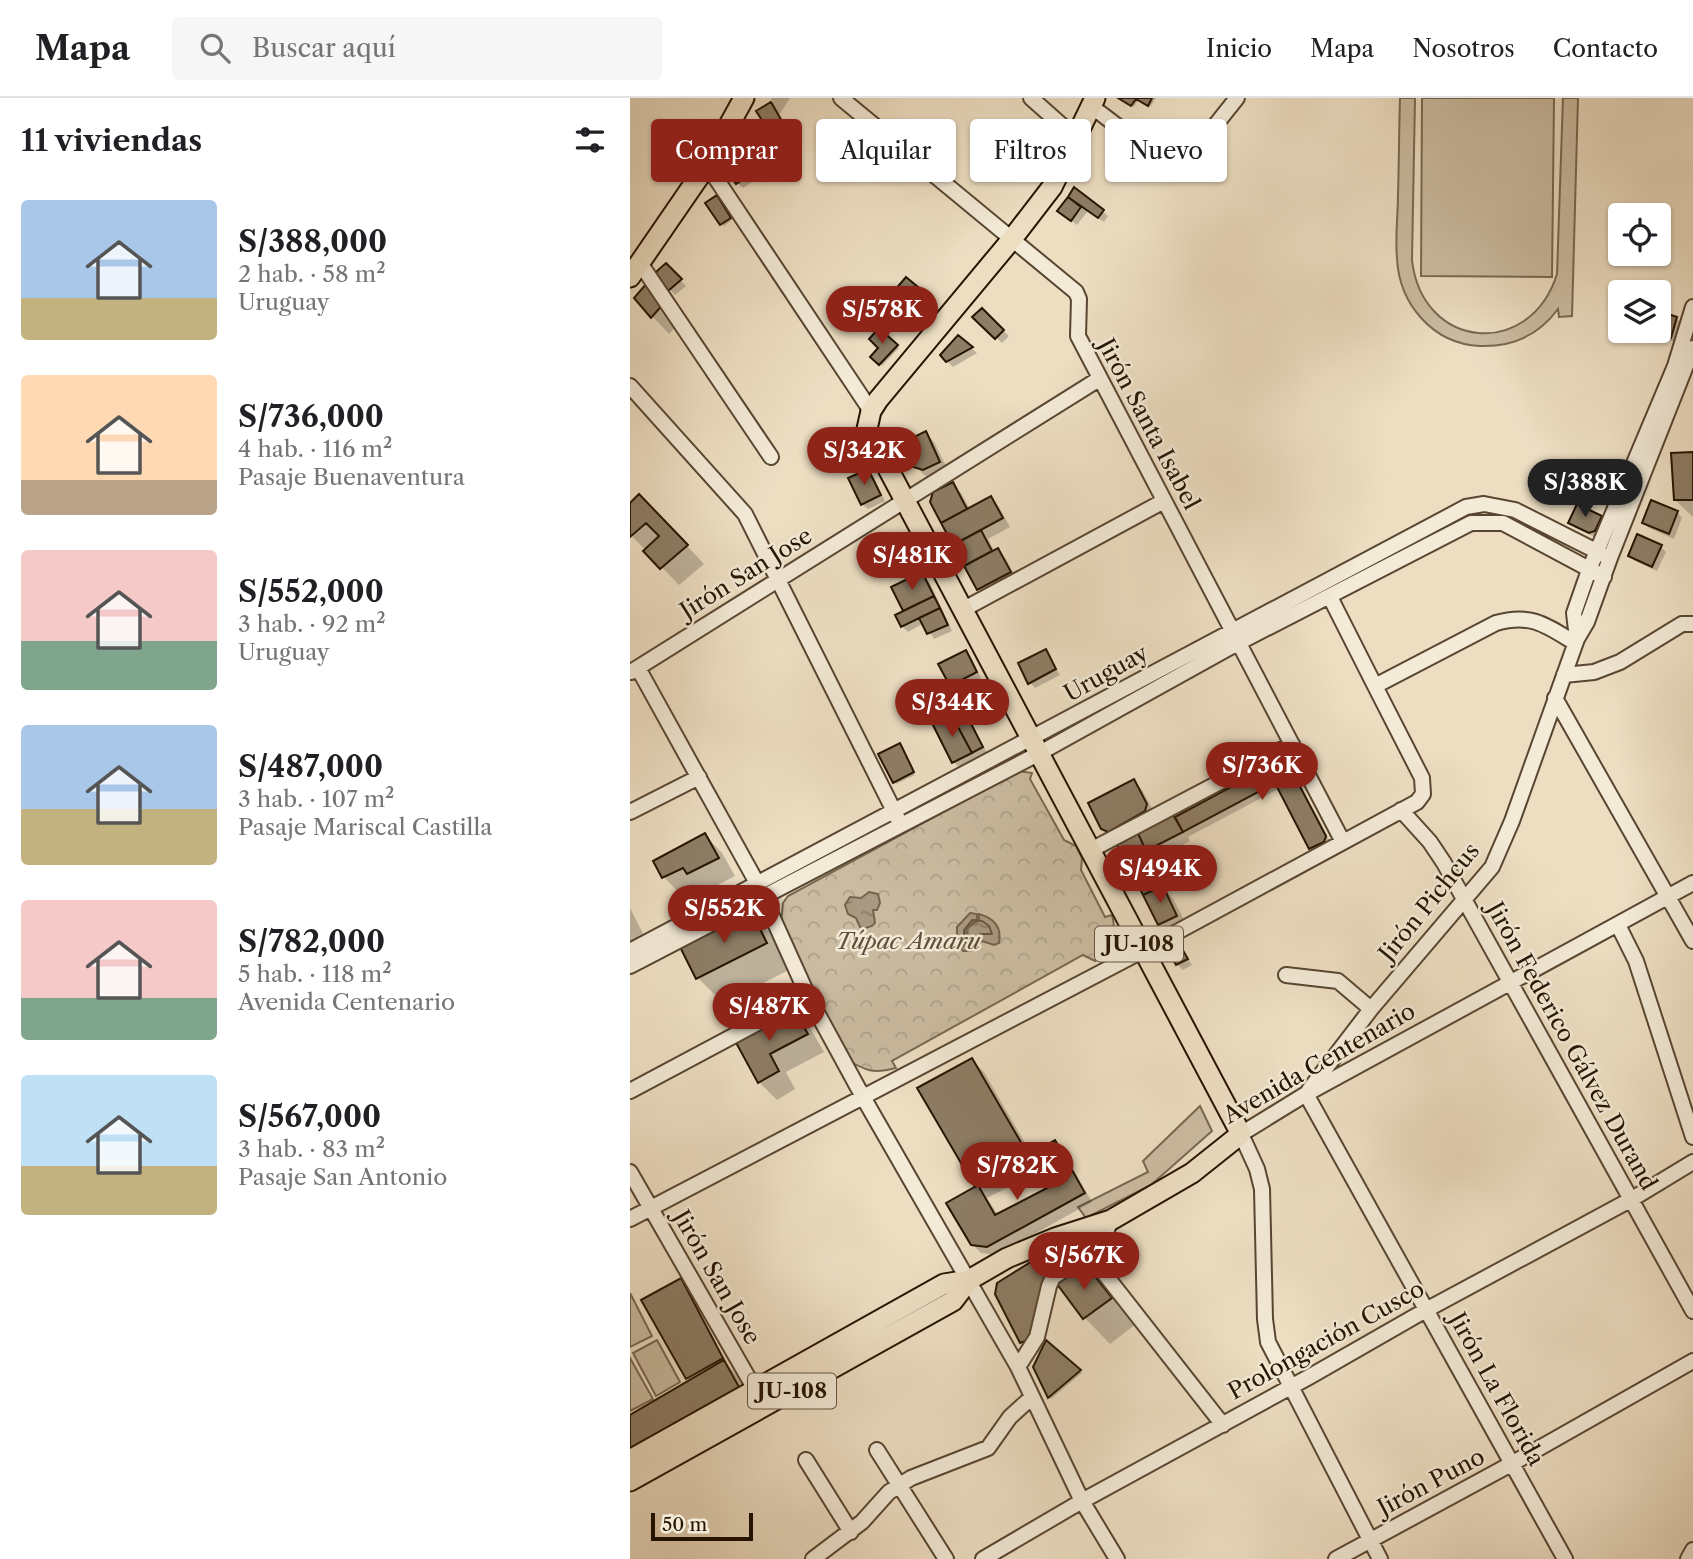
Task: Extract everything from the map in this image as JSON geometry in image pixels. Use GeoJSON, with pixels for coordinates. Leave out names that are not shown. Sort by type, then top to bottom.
{"type":"FeatureCollection","features":[{"type":"Feature","properties":{"kind":"main road"},"geometry":{"type":"LineString","coordinates":[[732,119],[744,98]]}},
{"type":"Feature","properties":{"kind":"main road"},"geometry":{"type":"LineString","coordinates":[[1085,119],[1093,102]]}},
{"type":"Feature","properties":{"kind":"main road"},"geometry":{"type":"LineString","coordinates":[[633,272],[694,182]]}},
{"type":"Feature","properties":{"kind":"main road"},"geometry":{"type":"LineString","coordinates":[[871,411],[1012,239],[1054,182]]}},
{"type":"Feature","properties":{"kind":"main road","name":"JU-108"},"geometry":{"type":"LineString","coordinates":[[871,411],[867,429],[964,609],[1089,852],[1241,1134]]}},
{"type":"Feature","properties":{"kind":"main road","name":"Avenida Centenario"},"geometry":{"type":"LineString","coordinates":[[630,1481],[944,1284],[970,1280],[1007,1258],[1055,1238],[1111,1220],[1192,1174],[1241,1134]]}},
{"type":"Feature","properties":{"kind":"main road","name":"Avenida Centenario"},"geometry":{"type":"LineString","coordinates":[[630,1460],[760,1398]]}},
{"type":"Feature","properties":{"kind":"street","name":"Jirón Santa Isabel"},"geometry":{"type":"LineString","coordinates":[[841,98],[1076,292],[1079,299],[1078,336],[1099,380],[1343,842]]}},
{"type":"Feature","properties":{"kind":"street"},"geometry":{"type":"LineString","coordinates":[[1031,98],[1055,119]]}},
{"type":"Feature","properties":{"kind":"street"},"geometry":{"type":"LineString","coordinates":[[1093,102],[1178,172],[1237,98]]}},
{"type":"Feature","properties":{"kind":"street"},"geometry":{"type":"LineString","coordinates":[[717,182],[871,411]]}},
{"type":"Feature","properties":{"kind":"street"},"geometry":{"type":"LineString","coordinates":[[633,272],[771,457]]}},
{"type":"Feature","properties":{"kind":"street"},"geometry":{"type":"LineString","coordinates":[[1632,486],[1693,307]]}},
{"type":"Feature","properties":{"kind":"street"},"geometry":{"type":"LineString","coordinates":[[1576,641],[1574,613],[1589,570],[1603,555],[1693,348]]}},
{"type":"Feature","properties":{"kind":"street","name":"Jirón San Jose"},"geometry":{"type":"LineString","coordinates":[[634,670],[1099,380]]}},
{"type":"Feature","properties":{"kind":"street"},"geometry":{"type":"LineString","coordinates":[[630,386],[745,514],[901,825]]}},
{"type":"Feature","properties":{"kind":"street"},"geometry":{"type":"LineString","coordinates":[[964,609],[1164,501]]}},
{"type":"Feature","properties":{"kind":"street","name":"Uruguay"},"geometry":{"type":"LineString","coordinates":[[630,966],[901,825],[1034,747],[1466,507],[1484,504],[1515,510],[1603,555]]}},
{"type":"Feature","properties":{"kind":"street","name":"Uruguay"},"geometry":{"type":"LineString","coordinates":[[1235,637],[1330,597],[1471,523],[1503,523],[1604,577]]}},
{"type":"Feature","properties":{"kind":"street","name":"Jirón Pichcus"},"geometry":{"type":"LineString","coordinates":[[1306,1094],[1371,1009],[1492,867],[1512,821],[1576,641],[1587,622],[1604,577],[1603,555]]}},
{"type":"Feature","properties":{"kind":"street"},"geometry":{"type":"LineString","coordinates":[[630,1220],[1142,951],[1417,802],[1423,794],[1422,778],[1330,597]]}},
{"type":"Feature","properties":{"kind":"street"},"geometry":{"type":"LineString","coordinates":[[1375,686],[1496,623],[1512,618],[1542,623],[1576,641]]}},
{"type":"Feature","properties":{"kind":"street"},"geometry":{"type":"LineString","coordinates":[[1564,675],[1594,673],[1620,662],[1682,624],[1693,624]]}},
{"type":"Feature","properties":{"kind":"street"},"geometry":{"type":"LineString","coordinates":[[634,670],[699,777],[757,883],[808,996],[1018,1367],[1082,1501],[1117,1559]]}},
{"type":"Feature","properties":{"kind":"street"},"geometry":{"type":"LineString","coordinates":[[1555,698],[1693,941]]}},
{"type":"Feature","properties":{"kind":"street"},"geometry":{"type":"LineString","coordinates":[[1089,852],[1292,744]]}},
{"type":"Feature","properties":{"kind":"street","name":"Uruguay"},"geometry":{"type":"LineString","coordinates":[[630,951],[893,810],[1034,747]]}},
{"type":"Feature","properties":{"kind":"street"},"geometry":{"type":"LineString","coordinates":[[630,813],[699,777]]}},
{"type":"Feature","properties":{"kind":"street","name":"Jirón Federico Gálvez Durand"},"geometry":{"type":"LineString","coordinates":[[1401,810],[1430,842],[1693,1311]]}},
{"type":"Feature","properties":{"kind":"street","name":"Avenida Centenario"},"geometry":{"type":"LineString","coordinates":[[1241,1134],[1306,1094],[1693,883]]}},
{"type":"Feature","properties":{"kind":"street"},"geometry":{"type":"LineString","coordinates":[[1618,925],[1636,961],[1693,1137]]}},
{"type":"Feature","properties":{"kind":"street"},"geometry":{"type":"LineString","coordinates":[[1286,975],[1338,981],[1371,1009]]}},
{"type":"Feature","properties":{"kind":"street"},"geometry":{"type":"LineString","coordinates":[[630,1091],[808,996]]}},
{"type":"Feature","properties":{"kind":"street","name":"Jirón La Florida"},"geometry":{"type":"LineString","coordinates":[[1306,1094],[1565,1559]]}},
{"type":"Feature","properties":{"kind":"street"},"geometry":{"type":"LineString","coordinates":[[1241,1134],[1262,1189],[1268,1342],[1289,1388],[1380,1559]]}},
{"type":"Feature","properties":{"kind":"street","name":"Prolongación Cusco"},"geometry":{"type":"LineString","coordinates":[[983,1559],[1426,1310],[1632,1199],[1693,1162]]}},
{"type":"Feature","properties":{"kind":"street","name":"Jirón San Jose"},"geometry":{"type":"LineString","coordinates":[[630,1171],[760,1398]]}},
{"type":"Feature","properties":{"kind":"street"},"geometry":{"type":"LineString","coordinates":[[1018,1367],[1037,1337],[1053,1277],[1089,1254],[1103,1240],[1111,1220]]}},
{"type":"Feature","properties":{"kind":"street"},"geometry":{"type":"LineString","coordinates":[[1089,1254],[1223,1425]]}},
{"type":"Feature","properties":{"kind":"street","name":"Jirón Puno"},"geometry":{"type":"LineString","coordinates":[[1336,1559],[1693,1361]]}},
{"type":"Feature","properties":{"kind":"street"},"geometry":{"type":"LineString","coordinates":[[813,1559],[851,1532],[899,1485],[988,1448],[1010,1418],[1032,1397]]}},
{"type":"Feature","properties":{"kind":"street"},"geometry":{"type":"LineString","coordinates":[[877,1450],[946,1559]]}},
{"type":"Feature","properties":{"kind":"street"},"geometry":{"type":"LineString","coordinates":[[806,1460],[851,1532]]}},
{"type":"Feature","properties":{"kind":"street"},"geometry":{"type":"LineString","coordinates":[[1688,1559],[1693,1550]]}},
{"type":"Feature","properties":{"kind":"green space"},"geometry":{"type":"Polygon","coordinates":[[[1400,98],[1415,98],[1412,260],[1420,290],[1435,312],[1455,327],[1478,333],[1502,331],[1524,321],[1543,302],[1557,274],[1563,98],[1578,98],[1572,316],[1559,317],[1558,309],[1542,326],[1524,338],[1492,346],[1463,344],[1447,338],[1422,319],[1404,291],[1397,258],[1400,98]]]}},
{"type":"Feature","properties":{"kind":"green space"},"geometry":{"type":"Polygon","coordinates":[[[1422,98],[1554,98],[1552,277],[1421,276],[1422,98]]]}},
{"type":"Feature","properties":{"kind":"green space","name":"Túpac Amaru"},"geometry":{"type":"Polygon","coordinates":[[[1019,771],[1032,773],[1030,779],[1064,840],[1076,846],[1082,858],[1081,870],[1105,917],[1112,915],[1114,929],[1109,946],[1095,961],[1083,955],[892,1061],[896,1068],[875,1071],[846,1059],[781,923],[783,903],[788,896],[1019,771]]]}},
{"type":"Feature","properties":{"kind":"green space"},"geometry":{"type":"Polygon","coordinates":[[[1200,1106],[1212,1131],[1151,1185],[1086,1218],[1078,1207],[1148,1172],[1143,1161],[1200,1106]]]}},
{"type":"Feature","properties":{"kind":"green space"},"geometry":{"type":"Polygon","coordinates":[[[630,1293],[652,1336],[630,1347],[630,1293]]]}},
{"type":"Feature","properties":{"kind":"green space"},"geometry":{"type":"Polygon","coordinates":[[[657,1340],[680,1382],[656,1396],[633,1353],[657,1340]]]}},
{"type":"Feature","properties":{"kind":"green space"},"geometry":{"type":"Polygon","coordinates":[[[630,1358],[653,1399],[630,1411],[630,1358]]]}},
{"type":"Feature","properties":{"kind":"water"},"geometry":{"type":"Polygon","coordinates":[[[869,892],[878,894],[880,903],[877,910],[873,910],[875,923],[863,929],[856,918],[848,914],[845,905],[850,897],[861,898],[869,892]]]}},
{"type":"Feature","properties":{"kind":"water"},"geometry":{"type":"Polygon","coordinates":[[[970,913],[977,914],[977,919],[966,928],[965,940],[960,946],[957,943],[957,927],[970,913]]]}},
{"type":"Feature","properties":{"kind":"water"},"geometry":{"type":"Polygon","coordinates":[[[979,914],[996,924],[999,943],[994,945],[982,941],[971,951],[963,951],[961,948],[966,943],[968,928],[979,920],[979,914]]]}},
{"type":"Feature","properties":{"kind":"building"},"geometry":{"type":"Polygon","coordinates":[[[1118,98],[1152,98],[1148,106],[1136,99],[1131,106],[1118,98]]]}},
{"type":"Feature","properties":{"kind":"building"},"geometry":{"type":"Polygon","coordinates":[[[771,102],[781,119],[761,119],[756,111],[771,102]]]}},
{"type":"Feature","properties":{"kind":"building"},"geometry":{"type":"Polygon","coordinates":[[[1074,187],[1104,210],[1098,218],[1068,197],[1074,187]]]}},
{"type":"Feature","properties":{"kind":"building"},"geometry":{"type":"Polygon","coordinates":[[[717,195],[731,218],[720,225],[705,203],[717,195]]]}},
{"type":"Feature","properties":{"kind":"building"},"geometry":{"type":"Polygon","coordinates":[[[1068,197],[1081,207],[1071,221],[1057,211],[1068,197]]]}},
{"type":"Feature","properties":{"kind":"building"},"geometry":{"type":"Polygon","coordinates":[[[666,263],[682,279],[668,291],[656,275],[666,263]]]}},
{"type":"Feature","properties":{"kind":"building"},"geometry":{"type":"Polygon","coordinates":[[[906,277],[931,298],[926,304],[931,308],[924,316],[895,290],[906,277]]]}},
{"type":"Feature","properties":{"kind":"building"},"geometry":{"type":"Polygon","coordinates":[[[647,283],[664,303],[651,318],[634,298],[647,283]]]}},
{"type":"Feature","properties":{"kind":"building"},"geometry":{"type":"Polygon","coordinates":[[[982,308],[1004,330],[995,339],[972,317],[982,308]]]}},
{"type":"Feature","properties":{"kind":"building"},"geometry":{"type":"Polygon","coordinates":[[[1671,315],[1677,317],[1671,338],[1671,315]]]}},
{"type":"Feature","properties":{"kind":"building"},"geometry":{"type":"Polygon","coordinates":[[[879,328],[898,345],[879,365],[870,357],[878,348],[869,339],[879,328]]]}},
{"type":"Feature","properties":{"kind":"building"},"geometry":{"type":"Polygon","coordinates":[[[958,335],[973,347],[946,362],[940,355],[958,335]]]}},
{"type":"Feature","properties":{"kind":"building"},"geometry":{"type":"Polygon","coordinates":[[[926,431],[940,462],[923,470],[913,467],[902,443],[926,431]]]}},
{"type":"Feature","properties":{"kind":"building"},"geometry":{"type":"Polygon","coordinates":[[[1693,452],[1693,500],[1674,500],[1671,453],[1693,452]]]}},
{"type":"Feature","properties":{"kind":"building"},"geometry":{"type":"Polygon","coordinates":[[[868,469],[881,495],[861,505],[848,478],[868,469]]]}},
{"type":"Feature","properties":{"kind":"building"},"geometry":{"type":"Polygon","coordinates":[[[1586,471],[1613,482],[1607,497],[1580,486],[1586,471]]]}},
{"type":"Feature","properties":{"kind":"building"},"geometry":{"type":"Polygon","coordinates":[[[953,482],[967,509],[941,523],[930,502],[933,492],[953,482]]]}},
{"type":"Feature","properties":{"kind":"building"},"geometry":{"type":"Polygon","coordinates":[[[639,494],[688,545],[660,569],[643,551],[659,536],[646,523],[630,537],[630,503],[639,494]]]}},
{"type":"Feature","properties":{"kind":"building"},"geometry":{"type":"Polygon","coordinates":[[[991,496],[1003,518],[953,545],[941,523],[991,496]]]}},
{"type":"Feature","properties":{"kind":"building"},"geometry":{"type":"Polygon","coordinates":[[[1651,500],[1678,511],[1669,534],[1642,523],[1651,500]]]}},
{"type":"Feature","properties":{"kind":"building"},"geometry":{"type":"Polygon","coordinates":[[[1577,504],[1602,516],[1595,531],[1589,533],[1568,523],[1577,504]]]}},
{"type":"Feature","properties":{"kind":"building"},"geometry":{"type":"Polygon","coordinates":[[[981,530],[992,551],[964,566],[953,545],[981,530]]]}},
{"type":"Feature","properties":{"kind":"building"},"geometry":{"type":"Polygon","coordinates":[[[1637,534],[1662,545],[1652,567],[1628,556],[1637,534]]]}},
{"type":"Feature","properties":{"kind":"building"},"geometry":{"type":"Polygon","coordinates":[[[998,548],[1011,572],[977,590],[964,566],[998,548]]]}},
{"type":"Feature","properties":{"kind":"building"},"geometry":{"type":"Polygon","coordinates":[[[922,572],[934,596],[903,611],[891,587],[922,572]]]}},
{"type":"Feature","properties":{"kind":"building"},"geometry":{"type":"Polygon","coordinates":[[[934,596],[940,608],[901,627],[895,615],[934,596]]]}},
{"type":"Feature","properties":{"kind":"building"},"geometry":{"type":"Polygon","coordinates":[[[940,608],[948,625],[927,634],[919,618],[940,608]]]}},
{"type":"Feature","properties":{"kind":"building"},"geometry":{"type":"Polygon","coordinates":[[[1046,649],[1056,669],[1028,684],[1018,663],[1046,649]]]}},
{"type":"Feature","properties":{"kind":"building"},"geometry":{"type":"Polygon","coordinates":[[[966,650],[977,672],[950,686],[938,664],[966,650]]]}},
{"type":"Feature","properties":{"kind":"building"},"geometry":{"type":"Polygon","coordinates":[[[963,708],[983,747],[972,753],[951,714],[963,708]]]}},
{"type":"Feature","properties":{"kind":"building"},"geometry":{"type":"Polygon","coordinates":[[[951,714],[972,753],[952,763],[933,725],[951,714]]]}},
{"type":"Feature","properties":{"kind":"building"},"geometry":{"type":"Polygon","coordinates":[[[900,743],[914,772],[893,783],[878,754],[900,743]]]}},
{"type":"Feature","properties":{"kind":"building"},"geometry":{"type":"Polygon","coordinates":[[[1285,758],[1326,836],[1324,842],[1309,849],[1275,783],[1183,832],[1175,817],[1285,758]]]}},
{"type":"Feature","properties":{"kind":"building"},"geometry":{"type":"Polygon","coordinates":[[[1134,779],[1147,804],[1145,811],[1108,832],[1101,829],[1088,803],[1134,779]]]}},
{"type":"Feature","properties":{"kind":"building"},"geometry":{"type":"Polygon","coordinates":[[[1172,813],[1183,832],[1146,851],[1137,831],[1172,813]]]}},
{"type":"Feature","properties":{"kind":"building"},"geometry":{"type":"Polygon","coordinates":[[[1137,831],[1146,851],[1127,863],[1116,843],[1137,831]]]}},
{"type":"Feature","properties":{"kind":"building"},"geometry":{"type":"Polygon","coordinates":[[[705,833],[719,858],[687,874],[683,868],[662,878],[653,861],[705,833]]]}},
{"type":"Feature","properties":{"kind":"building"},"geometry":{"type":"Polygon","coordinates":[[[1166,860],[1175,880],[1143,895],[1134,877],[1166,860]]]}},
{"type":"Feature","properties":{"kind":"building"},"geometry":{"type":"Polygon","coordinates":[[[1163,886],[1177,916],[1158,925],[1143,895],[1163,886]]]}},
{"type":"Feature","properties":{"kind":"building"},"geometry":{"type":"Polygon","coordinates":[[[751,911],[767,943],[696,979],[680,947],[751,911]]]}},
{"type":"Feature","properties":{"kind":"building"},"geometry":{"type":"Polygon","coordinates":[[[1180,945],[1188,959],[1176,965],[1170,954],[1171,950],[1180,945]]]}},
{"type":"Feature","properties":{"kind":"building"},"geometry":{"type":"Polygon","coordinates":[[[793,1008],[808,1034],[770,1054],[779,1071],[758,1083],[734,1039],[793,1008]]]}},
{"type":"Feature","properties":{"kind":"building"},"geometry":{"type":"Polygon","coordinates":[[[972,1058],[1030,1158],[975,1187],[917,1088],[972,1058]]]}},
{"type":"Feature","properties":{"kind":"building"},"geometry":{"type":"Polygon","coordinates":[[[1055,1140],[1085,1193],[987,1247],[971,1245],[946,1203],[978,1185],[995,1215],[1049,1187],[1031,1154],[1055,1140]]]}},
{"type":"Feature","properties":{"kind":"building"},"geometry":{"type":"Polygon","coordinates":[[[1034,1260],[1048,1268],[1028,1340],[1020,1343],[995,1294],[997,1283],[1034,1260]]]}},
{"type":"Feature","properties":{"kind":"building"},"geometry":{"type":"Polygon","coordinates":[[[1086,1265],[1112,1298],[1083,1319],[1057,1284],[1086,1265]]]}},
{"type":"Feature","properties":{"kind":"building"},"geometry":{"type":"Polygon","coordinates":[[[681,1278],[723,1358],[686,1379],[641,1300],[681,1278]]]}},
{"type":"Feature","properties":{"kind":"building"},"geometry":{"type":"Polygon","coordinates":[[[1046,1340],[1081,1370],[1048,1398],[1033,1367],[1046,1340]]]}},
{"type":"Feature","properties":{"kind":"building"},"geometry":{"type":"Polygon","coordinates":[[[724,1360],[739,1387],[630,1449],[630,1415],[724,1360]]]}}]}
